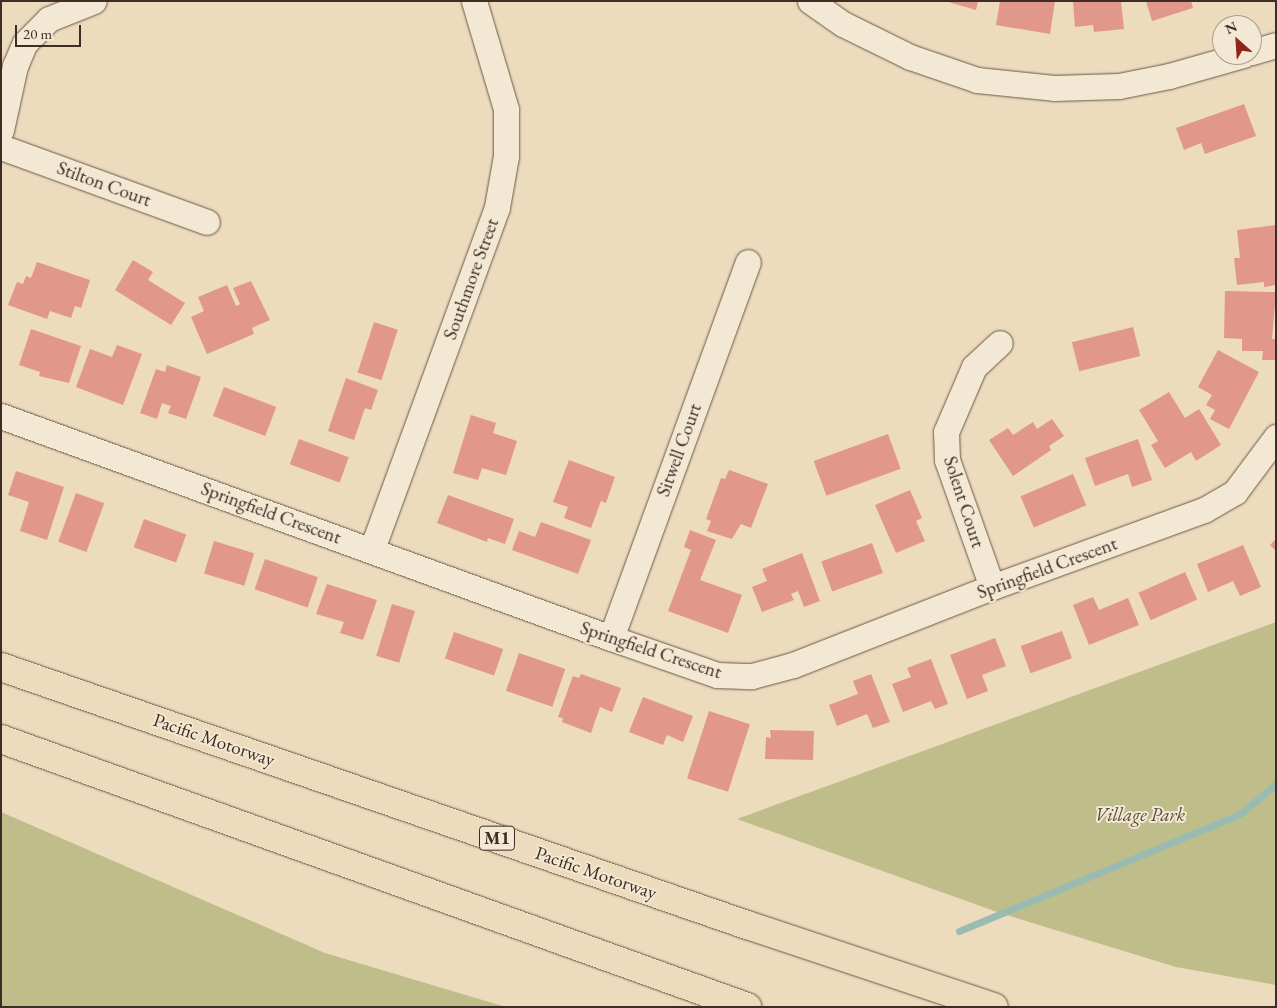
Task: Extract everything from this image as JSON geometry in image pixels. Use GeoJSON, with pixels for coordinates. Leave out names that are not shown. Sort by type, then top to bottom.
{"type":"FeatureCollection","features":[{"type":"Feature","properties":{"kind":"highway","name":"Pacific Motorway"},"geometry":{"type":"LineString","coordinates":[[1,667],[747,925],[994,1007]]}},
{"type":"Feature","properties":{"kind":"highway"},"geometry":{"type":"LineString","coordinates":[[1,738],[747,1007]]}},
{"type":"Feature","properties":{"kind":"street"},"geometry":{"type":"LineString","coordinates":[[1,130],[15,66],[25,43],[49,19],[94,1]]}},
{"type":"Feature","properties":{"kind":"street","name":"Southmore Street"},"geometry":{"type":"LineString","coordinates":[[372,549],[497,207],[505,164],[506,110],[474,1]]}},
{"type":"Feature","properties":{"kind":"street"},"geometry":{"type":"LineString","coordinates":[[810,1],[843,24],[910,57],[977,80],[1054,88],[1119,86],[1170,76],[1212,64]]}},
{"type":"Feature","properties":{"kind":"street","name":"Stilton Court"},"geometry":{"type":"LineString","coordinates":[[1,147],[207,222]]}},
{"type":"Feature","properties":{"kind":"street","name":"Sitwell Court"},"geometry":{"type":"LineString","coordinates":[[611,638],[748,262]]}},
{"type":"Feature","properties":{"kind":"street","name":"Solent Court"},"geometry":{"type":"LineString","coordinates":[[992,587],[947,460],[946,432],[974,367],[1000,343]]}},
{"type":"Feature","properties":{"kind":"street","name":"Springfield Crescent"},"geometry":{"type":"LineString","coordinates":[[1,416],[716,675],[752,676],[793,665],[992,587],[1204,510],[1236,492],[1276,437]]}},
{"type":"Feature","properties":{"kind":"green space","name":"Village Park"},"geometry":{"type":"Polygon","coordinates":[[[1276,622],[1276,985],[1176,967],[1000,913],[737,819],[1276,622]]]}},
{"type":"Feature","properties":{"kind":"green space"},"geometry":{"type":"Polygon","coordinates":[[[1,812],[325,953],[506,1007],[1,1007],[1,812]]]}},
{"type":"Feature","properties":{"kind":"building"},"geometry":{"type":"Polygon","coordinates":[[[945,1],[978,1],[976,10],[945,1]]]}},
{"type":"Feature","properties":{"kind":"building"},"geometry":{"type":"Polygon","coordinates":[[[1000,1],[1055,1],[1050,34],[996,25],[1000,1]]]}},
{"type":"Feature","properties":{"kind":"building"},"geometry":{"type":"Polygon","coordinates":[[[1121,1],[1124,29],[1094,32],[1093,25],[1075,27],[1073,2],[1121,1]]]}},
{"type":"Feature","properties":{"kind":"building"},"geometry":{"type":"Polygon","coordinates":[[[1146,1],[1191,1],[1193,8],[1152,21],[1146,1]]]}},
{"type":"Feature","properties":{"kind":"building"},"geometry":{"type":"Polygon","coordinates":[[[1244,104],[1256,136],[1205,154],[1201,143],[1184,150],[1176,128],[1244,104]]]}},
{"type":"Feature","properties":{"kind":"building"},"geometry":{"type":"Polygon","coordinates":[[[1276,225],[1276,285],[1264,287],[1264,282],[1237,285],[1234,258],[1240,258],[1237,230],[1276,225]]]}},
{"type":"Feature","properties":{"kind":"building"},"geometry":{"type":"Polygon","coordinates":[[[133,260],[153,272],[148,280],[185,303],[171,325],[115,290],[133,260]]]}},
{"type":"Feature","properties":{"kind":"building"},"geometry":{"type":"Polygon","coordinates":[[[37,262],[90,280],[81,308],[75,306],[71,318],[50,311],[47,319],[8,305],[17,282],[23,284],[26,276],[31,278],[37,262]]]}},
{"type":"Feature","properties":{"kind":"building"},"geometry":{"type":"Polygon","coordinates":[[[251,281],[270,320],[252,328],[254,334],[207,354],[191,317],[204,311],[198,297],[227,285],[236,306],[240,304],[233,288],[251,281]]]}},
{"type":"Feature","properties":{"kind":"building"},"geometry":{"type":"Polygon","coordinates":[[[1225,291],[1276,292],[1272,339],[1276,339],[1276,360],[1262,360],[1263,351],[1242,351],[1242,339],[1224,338],[1225,291]]]}},
{"type":"Feature","properties":{"kind":"building"},"geometry":{"type":"Polygon","coordinates":[[[374,322],[398,330],[381,380],[358,372],[374,322]]]}},
{"type":"Feature","properties":{"kind":"building"},"geometry":{"type":"Polygon","coordinates":[[[1133,327],[1140,356],[1079,371],[1072,342],[1133,327]]]}},
{"type":"Feature","properties":{"kind":"building"},"geometry":{"type":"Polygon","coordinates":[[[31,329],[81,346],[69,383],[39,376],[40,372],[19,365],[31,329]]]}},
{"type":"Feature","properties":{"kind":"building"},"geometry":{"type":"Polygon","coordinates":[[[117,345],[142,354],[123,405],[76,387],[90,349],[112,357],[117,345]]]}},
{"type":"Feature","properties":{"kind":"building"},"geometry":{"type":"Polygon","coordinates":[[[1218,350],[1259,372],[1229,429],[1210,419],[1215,410],[1206,405],[1212,395],[1198,387],[1218,350]]]}},
{"type":"Feature","properties":{"kind":"building"},"geometry":{"type":"Polygon","coordinates":[[[167,365],[201,377],[186,419],[168,413],[171,406],[162,403],[157,419],[140,413],[156,369],[165,372],[167,365]]]}},
{"type":"Feature","properties":{"kind":"building"},"geometry":{"type":"Polygon","coordinates":[[[346,378],[378,390],[371,410],[365,408],[354,440],[328,431],[346,378]]]}},
{"type":"Feature","properties":{"kind":"building"},"geometry":{"type":"Polygon","coordinates":[[[224,387],[276,407],[265,436],[213,416],[224,387]]]}},
{"type":"Feature","properties":{"kind":"building"},"geometry":{"type":"Polygon","coordinates":[[[1169,392],[1185,418],[1199,409],[1221,445],[1196,461],[1191,452],[1165,468],[1151,445],[1158,441],[1139,410],[1169,392]]]}},
{"type":"Feature","properties":{"kind":"building"},"geometry":{"type":"Polygon","coordinates":[[[471,415],[496,423],[493,433],[517,441],[506,475],[482,468],[478,480],[453,473],[471,415]]]}},
{"type":"Feature","properties":{"kind":"building"},"geometry":{"type":"Polygon","coordinates":[[[1052,419],[1064,436],[1049,446],[1051,450],[1013,476],[989,440],[1008,428],[1013,435],[1033,422],[1037,429],[1052,419]]]}},
{"type":"Feature","properties":{"kind":"building"},"geometry":{"type":"Polygon","coordinates":[[[888,434],[901,469],[826,496],[814,461],[888,434]]]}},
{"type":"Feature","properties":{"kind":"building"},"geometry":{"type":"Polygon","coordinates":[[[299,439],[349,457],[340,482],[290,464],[299,439]]]}},
{"type":"Feature","properties":{"kind":"building"},"geometry":{"type":"Polygon","coordinates":[[[1138,439],[1152,480],[1132,487],[1128,474],[1095,486],[1085,458],[1138,439]]]}},
{"type":"Feature","properties":{"kind":"building"},"geometry":{"type":"Polygon","coordinates":[[[569,460],[615,477],[606,503],[601,501],[591,528],[564,518],[568,507],[553,502],[569,460]]]}},
{"type":"Feature","properties":{"kind":"building"},"geometry":{"type":"Polygon","coordinates":[[[729,470],[768,484],[751,528],[741,524],[732,539],[707,531],[711,521],[706,519],[721,478],[725,479],[729,470]]]}},
{"type":"Feature","properties":{"kind":"building"},"geometry":{"type":"Polygon","coordinates":[[[16,471],[64,487],[47,540],[20,531],[29,502],[8,495],[16,471]]]}},
{"type":"Feature","properties":{"kind":"building"},"geometry":{"type":"Polygon","coordinates":[[[1073,474],[1086,505],[1034,528],[1021,496],[1073,474]]]}},
{"type":"Feature","properties":{"kind":"building"},"geometry":{"type":"Polygon","coordinates":[[[910,490],[922,518],[916,521],[925,541],[896,553],[875,505],[910,490]]]}},
{"type":"Feature","properties":{"kind":"building"},"geometry":{"type":"Polygon","coordinates":[[[76,493],[104,503],[86,552],[58,542],[76,493]]]}},
{"type":"Feature","properties":{"kind":"building"},"geometry":{"type":"Polygon","coordinates":[[[448,495],[514,519],[505,544],[488,538],[487,542],[437,523],[448,495]]]}},
{"type":"Feature","properties":{"kind":"building"},"geometry":{"type":"Polygon","coordinates":[[[144,519],[186,534],[176,563],[134,547],[144,519]]]}},
{"type":"Feature","properties":{"kind":"building"},"geometry":{"type":"Polygon","coordinates":[[[541,522],[591,540],[578,574],[512,550],[519,531],[535,537],[541,522]]]}},
{"type":"Feature","properties":{"kind":"building"},"geometry":{"type":"Polygon","coordinates":[[[690,530],[716,540],[700,580],[742,595],[728,633],[668,611],[691,550],[684,547],[690,530]]]}},
{"type":"Feature","properties":{"kind":"building"},"geometry":{"type":"Polygon","coordinates":[[[1276,539],[1276,551],[1270,545],[1276,539]]]}},
{"type":"Feature","properties":{"kind":"building"},"geometry":{"type":"Polygon","coordinates":[[[214,541],[254,553],[244,586],[204,574],[214,541]]]}},
{"type":"Feature","properties":{"kind":"building"},"geometry":{"type":"Polygon","coordinates":[[[872,543],[883,573],[832,592],[821,561],[872,543]]]}},
{"type":"Feature","properties":{"kind":"building"},"geometry":{"type":"Polygon","coordinates":[[[1243,545],[1261,587],[1240,596],[1233,581],[1208,592],[1197,564],[1243,545]]]}},
{"type":"Feature","properties":{"kind":"building"},"geometry":{"type":"Polygon","coordinates":[[[802,553],[820,601],[804,607],[798,591],[791,594],[794,600],[762,612],[752,587],[767,581],[762,569],[802,553]]]}},
{"type":"Feature","properties":{"kind":"building"},"geometry":{"type":"Polygon","coordinates":[[[265,559],[318,577],[308,607],[255,589],[265,559]]]}},
{"type":"Feature","properties":{"kind":"building"},"geometry":{"type":"Polygon","coordinates":[[[1185,572],[1197,599],[1151,620],[1138,593],[1185,572]]]}},
{"type":"Feature","properties":{"kind":"building"},"geometry":{"type":"Polygon","coordinates":[[[327,584],[377,600],[363,640],[340,633],[344,622],[316,614],[327,584]]]}},
{"type":"Feature","properties":{"kind":"building"},"geometry":{"type":"Polygon","coordinates":[[[1093,597],[1099,610],[1128,598],[1139,625],[1089,645],[1073,605],[1093,597]]]}},
{"type":"Feature","properties":{"kind":"building"},"geometry":{"type":"Polygon","coordinates":[[[392,604],[415,611],[399,663],[376,656],[392,604]]]}},
{"type":"Feature","properties":{"kind":"building"},"geometry":{"type":"Polygon","coordinates":[[[1062,631],[1072,658],[1031,673],[1021,646],[1062,631]]]}},
{"type":"Feature","properties":{"kind":"building"},"geometry":{"type":"Polygon","coordinates":[[[454,632],[503,649],[494,675],[445,658],[454,632]]]}},
{"type":"Feature","properties":{"kind":"building"},"geometry":{"type":"Polygon","coordinates":[[[995,638],[1006,666],[982,675],[988,691],[967,699],[950,655],[995,638]]]}},
{"type":"Feature","properties":{"kind":"building"},"geometry":{"type":"Polygon","coordinates":[[[519,653],[565,669],[552,707],[506,691],[519,653]]]}},
{"type":"Feature","properties":{"kind":"building"},"geometry":{"type":"Polygon","coordinates":[[[931,659],[948,704],[935,709],[931,701],[903,712],[892,684],[911,677],[907,668],[931,659]]]}},
{"type":"Feature","properties":{"kind":"building"},"geometry":{"type":"Polygon","coordinates":[[[581,674],[621,688],[612,712],[600,707],[591,733],[562,722],[563,718],[558,717],[573,676],[579,678],[581,674]]]}},
{"type":"Feature","properties":{"kind":"building"},"geometry":{"type":"Polygon","coordinates":[[[871,674],[890,722],[873,728],[867,714],[837,726],[829,705],[858,694],[853,681],[871,674]]]}},
{"type":"Feature","properties":{"kind":"building"},"geometry":{"type":"Polygon","coordinates":[[[643,697],[693,716],[683,742],[667,735],[663,745],[629,732],[643,697]]]}},
{"type":"Feature","properties":{"kind":"building"},"geometry":{"type":"Polygon","coordinates":[[[709,711],[750,724],[728,792],[687,779],[709,711]]]}},
{"type":"Feature","properties":{"kind":"building"},"geometry":{"type":"Polygon","coordinates":[[[770,730],[814,731],[813,760],[765,759],[766,737],[771,738],[770,730]]]}},
{"type":"Feature","properties":{"kind":"waterway"},"geometry":{"type":"LineString","coordinates":[[959,931],[1240,814],[1276,784]]}}]}
